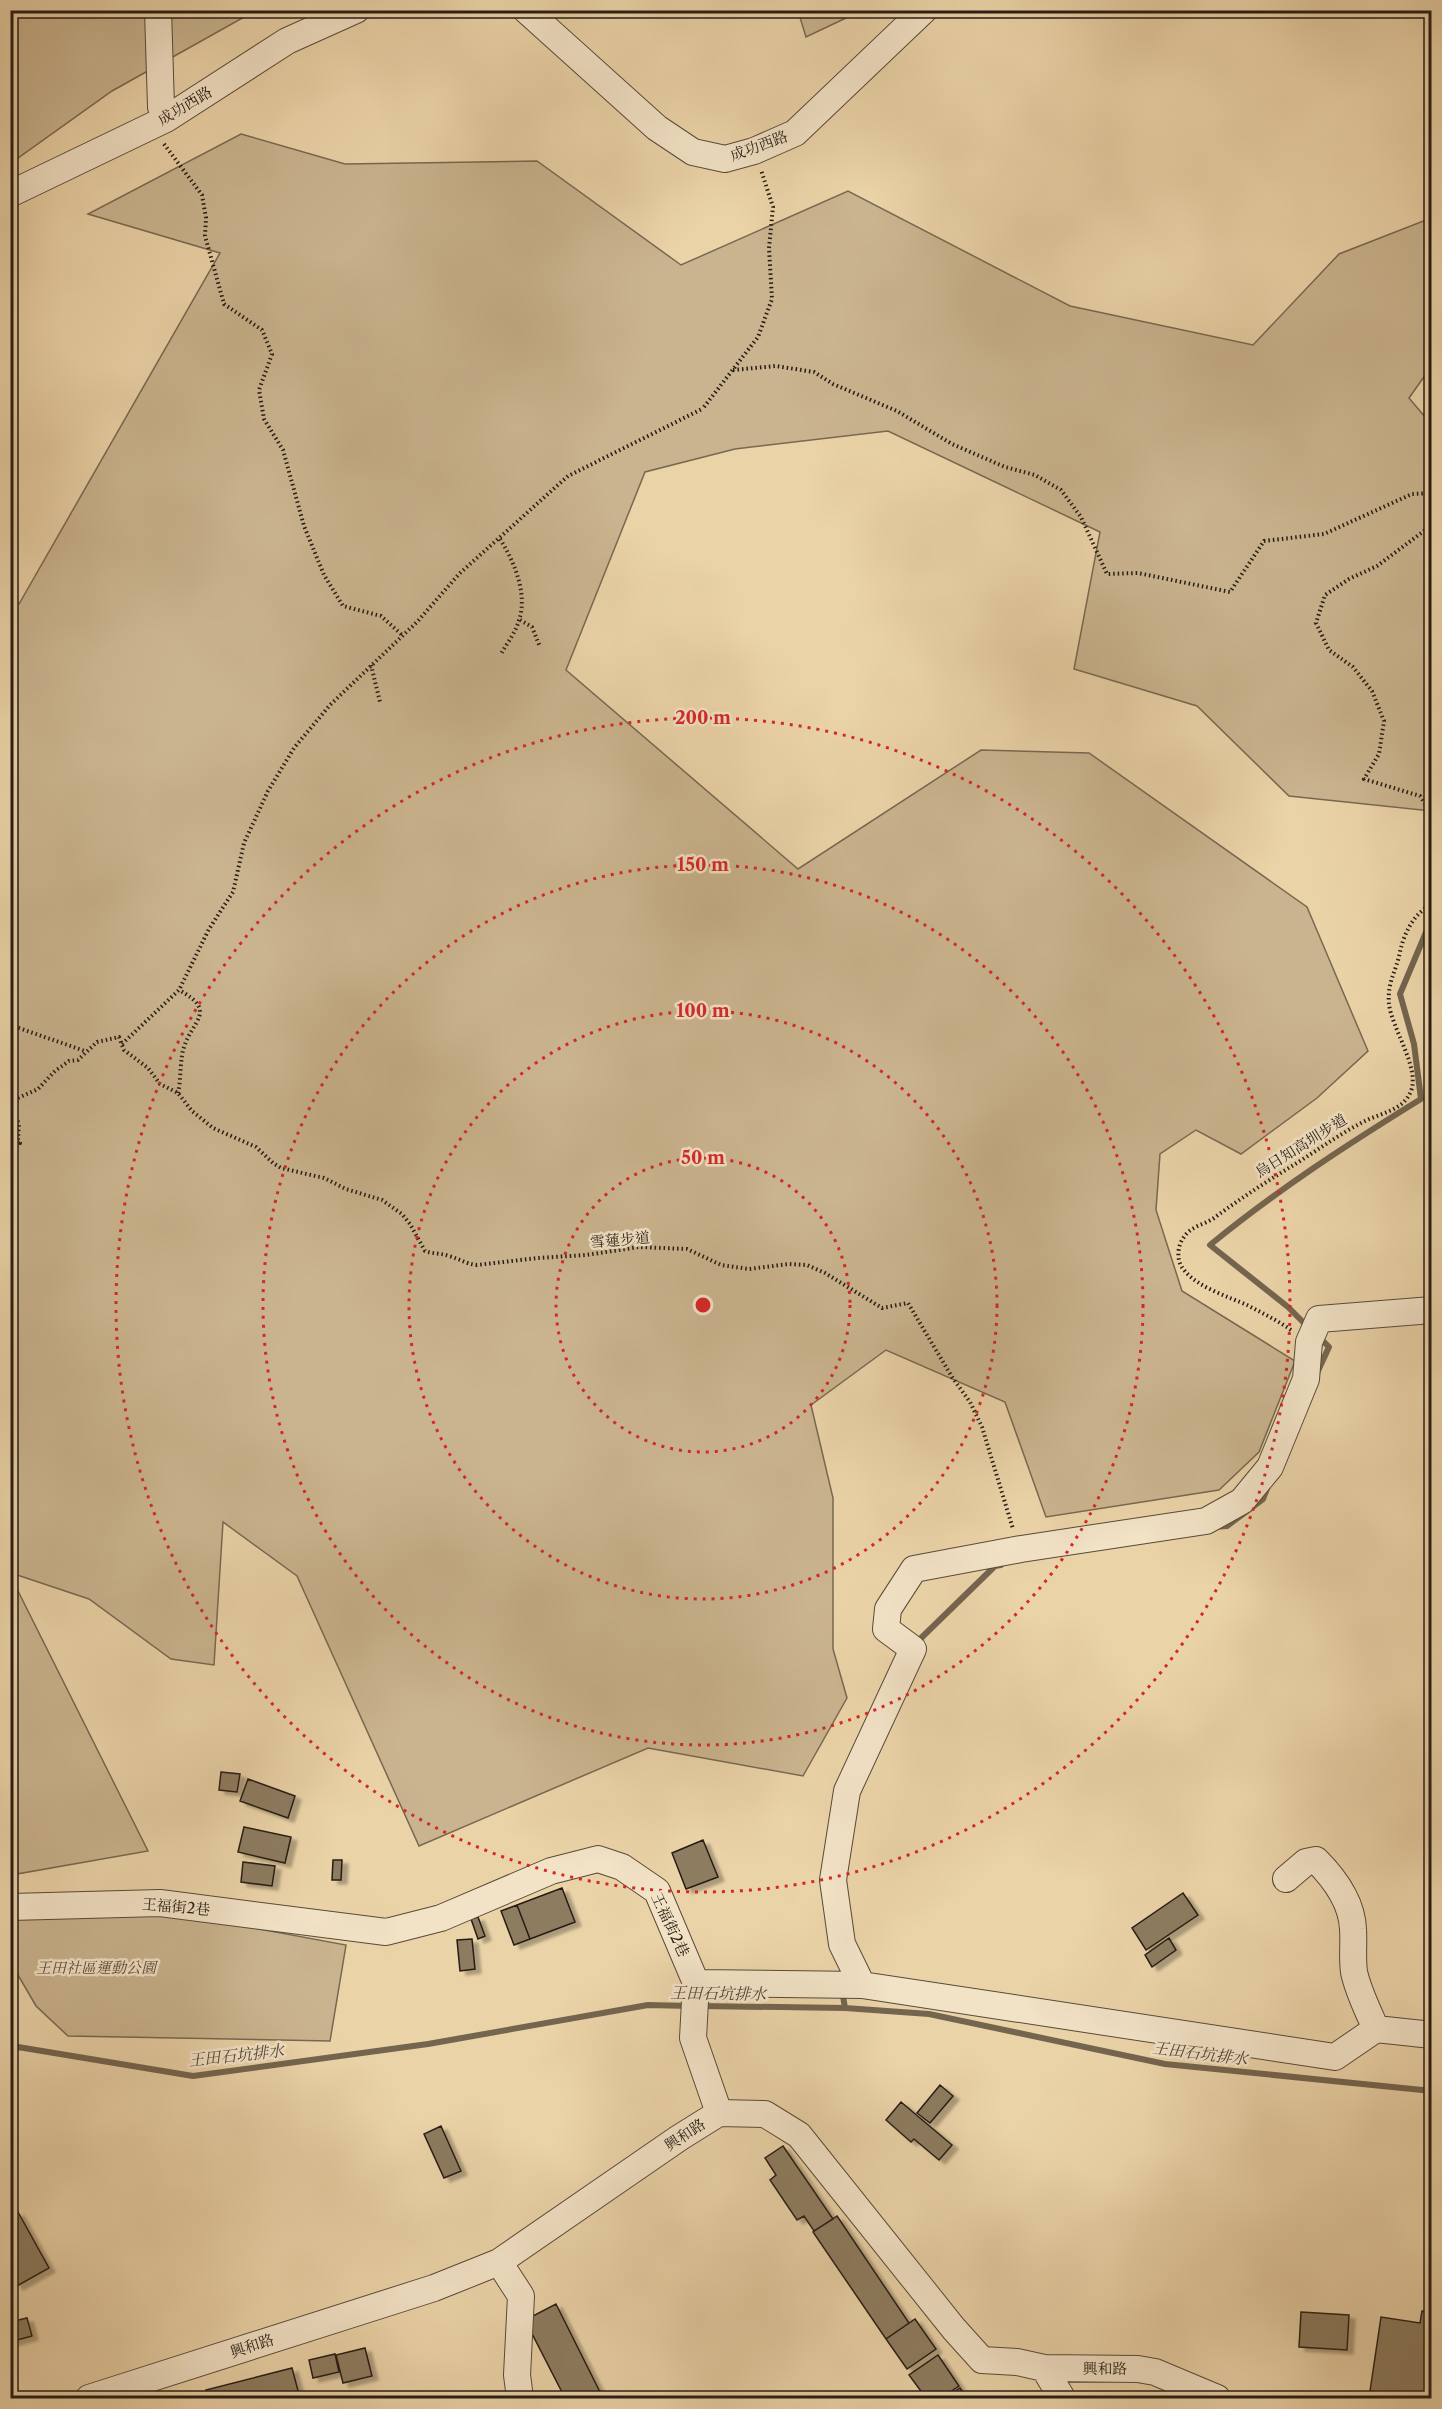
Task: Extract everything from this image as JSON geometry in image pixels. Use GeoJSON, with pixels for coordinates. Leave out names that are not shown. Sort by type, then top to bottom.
{"type":"FeatureCollection","features":[{"type":"Feature","properties":{"kind":"street"},"geometry":{"type":"LineString","coordinates":[[158,10],[161,107],[158,123]]}},
{"type":"Feature","properties":{"kind":"street","name":"成功西路"},"geometry":{"type":"LineString","coordinates":[[10,194],[158,123],[287,41],[356,10]]}},
{"type":"Feature","properties":{"kind":"street","name":"成功西路"},"geometry":{"type":"LineString","coordinates":[[526,10],[657,128],[693,152],[725,159],[754,151],[795,133],[924,10]]}},
{"type":"Feature","properties":{"kind":"street"},"geometry":{"type":"LineString","coordinates":[[848,1985],[834,1880],[847,1791],[913,1649],[886,1629],[888,1609],[914,1569],[1021,1549],[1206,1521],[1242,1501],[1270,1467],[1306,1379],[1309,1342],[1319,1319],[1431,1310]]}},
{"type":"Feature","properties":{"kind":"street","name":"王福街2巷"},"geometry":{"type":"LineString","coordinates":[[10,1907],[160,1903],[386,1932],[441,1918],[551,1871],[598,1859],[622,1867],[657,1891],[696,1983]]}},
{"type":"Feature","properties":{"kind":"street"},"geometry":{"type":"LineString","coordinates":[[1286,1879],[1306,1862],[1316,1860],[1331,1875],[1341,1890],[1349,1907],[1353,1928],[1354,1972],[1376,2029]]}},
{"type":"Feature","properties":{"kind":"street"},"geometry":{"type":"LineString","coordinates":[[719,2113],[693,2038],[696,1983],[848,1985],[1335,2056],[1376,2029],[1431,2035]]}},
{"type":"Feature","properties":{"kind":"street","name":"興和路"},"geometry":{"type":"LineString","coordinates":[[89,2398],[434,2288],[499,2262],[719,2113],[765,2114],[799,2135],[954,2329],[982,2360],[1017,2362],[1044,2368],[1138,2369],[1155,2372],[1217,2398]]}},
{"type":"Feature","properties":{"kind":"street"},"geometry":{"type":"LineString","coordinates":[[499,2262],[521,2296],[517,2375],[520,2398]]}},
{"type":"Feature","properties":{"kind":"street"},"geometry":{"type":"LineString","coordinates":[[1044,2368],[1062,2398]]}},
{"type":"Feature","properties":{"kind":"path"},"geometry":{"type":"LineString","coordinates":[[158,123],[202,195],[206,218],[205,236],[224,304],[262,330],[272,354],[259,390],[264,419],[283,450],[304,526],[324,575],[343,606],[381,616],[402,635]]}},
{"type":"Feature","properties":{"kind":"path"},"geometry":{"type":"LineString","coordinates":[[122,1045],[179,990],[208,929],[233,892],[244,843],[268,791],[294,748],[330,705],[402,635],[459,574],[568,476],[703,408],[758,337],[772,299],[770,248],[773,207],[754,151]]}},
{"type":"Feature","properties":{"kind":"path"},"geometry":{"type":"LineString","coordinates":[[733,370],[776,366],[814,372],[833,384],[897,411],[952,444],[1005,467],[1035,475],[1053,484],[1061,489],[1081,517],[1107,574],[1138,573],[1230,592],[1264,541],[1324,534],[1412,494],[1431,493]]}},
{"type":"Feature","properties":{"kind":"path"},"geometry":{"type":"LineString","coordinates":[[1431,525],[1377,566],[1348,579],[1326,595],[1316,623],[1329,650],[1353,667],[1372,691],[1384,721],[1379,754],[1364,779],[1420,796],[1431,814]]}},
{"type":"Feature","properties":{"kind":"path"},"geometry":{"type":"LineString","coordinates":[[500,539],[511,556],[521,592],[520,620],[501,654]]}},
{"type":"Feature","properties":{"kind":"path"},"geometry":{"type":"LineString","coordinates":[[520,620],[532,627],[540,647]]}},
{"type":"Feature","properties":{"kind":"path"},"geometry":{"type":"LineString","coordinates":[[370,664],[380,702]]}},
{"type":"Feature","properties":{"kind":"path","name":"烏日知高圳步道"},"geometry":{"type":"LineString","coordinates":[[1309,1342],[1269,1316],[1224,1296],[1188,1275],[1179,1260],[1180,1244],[1183,1237],[1194,1227],[1209,1221],[1323,1145],[1365,1121],[1398,1106],[1410,1094],[1413,1087],[1411,1070],[1391,1015],[1389,983],[1410,926],[1423,909],[1431,904]]}},
{"type":"Feature","properties":{"kind":"path"},"geometry":{"type":"LineString","coordinates":[[10,1145],[20,1143],[19,1124],[13,1115],[18,1098],[38,1089],[54,1071],[69,1061],[78,1060],[97,1042],[120,1038],[124,1050],[148,1068],[160,1084],[178,1093],[184,1047],[200,1018],[200,1011],[192,997],[179,990]]}},
{"type":"Feature","properties":{"kind":"path"},"geometry":{"type":"LineString","coordinates":[[10,1025],[85,1052]]}},
{"type":"Feature","properties":{"kind":"path","name":"雪蓮步道"},"geometry":{"type":"LineString","coordinates":[[178,1093],[192,1111],[213,1128],[256,1147],[282,1168],[324,1178],[346,1189],[382,1200],[406,1219],[425,1251],[450,1256],[468,1264],[586,1255],[639,1247],[687,1249],[722,1265],[749,1269],[789,1264],[807,1265],[825,1272],[882,1308],[908,1304],[952,1377],[970,1402],[982,1427],[1016,1541],[1021,1549]]}},
{"type":"Feature","properties":{"kind":"green space"},"geometry":{"type":"Polygon","coordinates":[[[798,10],[854,11],[846,18],[806,37],[798,10]]]}},
{"type":"Feature","properties":{"kind":"green space"},"geometry":{"type":"Polygon","coordinates":[[[11,11],[255,11],[112,91],[11,163],[11,11]]]}},
{"type":"Feature","properties":{"kind":"green space"},"geometry":{"type":"Polygon","coordinates":[[[241,134],[345,164],[537,161],[681,265],[848,191],[1070,306],[1253,345],[1339,254],[1431,218],[1431,367],[1409,398],[1431,424],[1431,811],[1289,796],[1197,706],[1074,669],[1100,532],[888,431],[735,449],[645,472],[566,670],[798,869],[981,750],[1089,753],[1307,907],[1368,1051],[1317,1098],[1241,1154],[1196,1130],[1160,1154],[1156,1210],[1182,1291],[1295,1361],[1259,1452],[1219,1490],[1046,1517],[1005,1402],[886,1350],[811,1405],[833,1498],[833,1649],[847,1698],[803,1776],[648,1748],[419,1846],[297,1576],[223,1522],[214,1665],[171,1659],[89,1599],[11,1573],[11,603],[19,604],[220,253],[88,214],[241,134]]]}},
{"type":"Feature","properties":{"kind":"green space"},"geometry":{"type":"Polygon","coordinates":[[[11,1577],[148,1851],[11,1875],[11,1577]]]}},
{"type":"Feature","properties":{"kind":"green space","name":"王田社區運動公園"},"geometry":{"type":"Polygon","coordinates":[[[96,1899],[346,1945],[330,2041],[68,2036],[36,2006],[11,1963],[11,1913],[96,1899]]]}},
{"type":"Feature","properties":{"kind":"building"},"geometry":{"type":"Polygon","coordinates":[[[221,1772],[240,1774],[237,1792],[219,1790],[221,1772]]]}},
{"type":"Feature","properties":{"kind":"building"},"geometry":{"type":"Polygon","coordinates":[[[248,1779],[295,1796],[288,1818],[240,1801],[248,1779]]]}},
{"type":"Feature","properties":{"kind":"building"},"geometry":{"type":"Polygon","coordinates":[[[244,1827],[291,1837],[285,1863],[238,1852],[244,1827]]]}},
{"type":"Feature","properties":{"kind":"building"},"geometry":{"type":"Polygon","coordinates":[[[703,1840],[718,1877],[686,1889],[672,1853],[703,1840]]]}},
{"type":"Feature","properties":{"kind":"building"},"geometry":{"type":"Polygon","coordinates":[[[333,1860],[342,1860],[341,1880],[332,1880],[333,1860]]]}},
{"type":"Feature","properties":{"kind":"building"},"geometry":{"type":"Polygon","coordinates":[[[243,1862],[275,1866],[272,1886],[241,1882],[243,1862]]]}},
{"type":"Feature","properties":{"kind":"building"},"geometry":{"type":"Polygon","coordinates":[[[562,1888],[575,1922],[530,1939],[517,1905],[562,1888]]]}},
{"type":"Feature","properties":{"kind":"building"},"geometry":{"type":"Polygon","coordinates":[[[1183,1893],[1198,1915],[1146,1950],[1132,1928],[1183,1893]]]}},
{"type":"Feature","properties":{"kind":"building"},"geometry":{"type":"Polygon","coordinates":[[[517,1905],[530,1939],[514,1945],[501,1911],[517,1905]]]}},
{"type":"Feature","properties":{"kind":"building"},"geometry":{"type":"Polygon","coordinates":[[[478,1917],[485,1936],[478,1939],[471,1919],[478,1917]]]}},
{"type":"Feature","properties":{"kind":"building"},"geometry":{"type":"Polygon","coordinates":[[[1169,1938],[1176,1950],[1152,1967],[1145,1955],[1169,1938]]]}},
{"type":"Feature","properties":{"kind":"building"},"geometry":{"type":"Polygon","coordinates":[[[472,1939],[475,1969],[460,1971],[457,1940],[472,1939]]]}},
{"type":"Feature","properties":{"kind":"building"},"geometry":{"type":"Polygon","coordinates":[[[940,2085],[953,2096],[930,2123],[917,2113],[940,2085]]]}},
{"type":"Feature","properties":{"kind":"building"},"geometry":{"type":"Polygon","coordinates":[[[901,2102],[952,2145],[939,2160],[914,2139],[911,2142],[886,2120],[901,2102]]]}},
{"type":"Feature","properties":{"kind":"building"},"geometry":{"type":"Polygon","coordinates":[[[441,2126],[461,2171],[444,2178],[424,2134],[441,2126]]]}},
{"type":"Feature","properties":{"kind":"building"},"geometry":{"type":"Polygon","coordinates":[[[783,2146],[833,2219],[814,2231],[804,2216],[797,2220],[770,2180],[776,2175],[765,2158],[783,2146]]]}},
{"type":"Feature","properties":{"kind":"building"},"geometry":{"type":"Polygon","coordinates":[[[18,2212],[49,2268],[17,2286],[10,2274],[10,2216],[18,2212]]]}},
{"type":"Feature","properties":{"kind":"building"},"geometry":{"type":"Polygon","coordinates":[[[837,2216],[909,2323],[886,2339],[813,2232],[837,2216]]]}},
{"type":"Feature","properties":{"kind":"building"},"geometry":{"type":"Polygon","coordinates":[[[556,2304],[603,2398],[565,2398],[525,2320],[556,2304]]]}},
{"type":"Feature","properties":{"kind":"building"},"geometry":{"type":"Polygon","coordinates":[[[1422,2311],[1432,2312],[1432,2398],[1415,2398],[1370,2391],[1381,2317],[1420,2323],[1422,2311]]]}},
{"type":"Feature","properties":{"kind":"building"},"geometry":{"type":"Polygon","coordinates":[[[1301,2312],[1349,2315],[1347,2350],[1299,2347],[1301,2312]]]}},
{"type":"Feature","properties":{"kind":"building"},"geometry":{"type":"Polygon","coordinates":[[[27,2318],[32,2336],[10,2342],[10,2322],[27,2318]]]}},
{"type":"Feature","properties":{"kind":"building"},"geometry":{"type":"Polygon","coordinates":[[[915,2319],[936,2349],[907,2369],[886,2339],[915,2319]]]}},
{"type":"Feature","properties":{"kind":"building"},"geometry":{"type":"Polygon","coordinates":[[[365,2348],[372,2376],[343,2383],[336,2355],[365,2348]]]}},
{"type":"Feature","properties":{"kind":"building"},"geometry":{"type":"Polygon","coordinates":[[[335,2354],[339,2372],[313,2378],[309,2360],[335,2354]]]}},
{"type":"Feature","properties":{"kind":"building"},"geometry":{"type":"Polygon","coordinates":[[[938,2355],[959,2386],[941,2398],[926,2398],[909,2375],[938,2355]]]}},
{"type":"Feature","properties":{"kind":"building"},"geometry":{"type":"Polygon","coordinates":[[[292,2368],[300,2398],[209,2398],[206,2390],[292,2368]]]}},
{"type":"Feature","properties":{"kind":"building"},"geometry":{"type":"Polygon","coordinates":[[[960,2388],[967,2398],[947,2397],[960,2388]]]}},
{"type":"Feature","properties":{"kind":"waterway"},"geometry":{"type":"LineString","coordinates":[[1308,1327],[1288,1307],[1210,1245],[1313,1168],[1421,1099],[1414,1044],[1400,994],[1432,918]]}},
{"type":"Feature","properties":{"kind":"waterway"},"geometry":{"type":"LineString","coordinates":[[1317,1373],[1329,1347],[1318,1336]]}},
{"type":"Feature","properties":{"kind":"waterway"},"geometry":{"type":"LineString","coordinates":[[1214,1527],[1227,1526],[1263,1499],[1269,1484]]}},
{"type":"Feature","properties":{"kind":"waterway"},"geometry":{"type":"LineString","coordinates":[[916,1643],[995,1566],[1001,1565]]}},
{"type":"Feature","properties":{"kind":"waterway"},"geometry":{"type":"LineString","coordinates":[[842,1990],[845,2008]]}},
{"type":"Feature","properties":{"kind":"waterway","name":"王田石坑排水"},"geometry":{"type":"LineString","coordinates":[[10,2057],[18,2047],[193,2076],[428,2044],[648,2005],[690,2006]]}},
{"type":"Feature","properties":{"kind":"waterway","name":"王田石坑排水"},"geometry":{"type":"LineString","coordinates":[[700,2006],[845,2008],[929,2014],[1165,2064],[1432,2091]]}}]}
